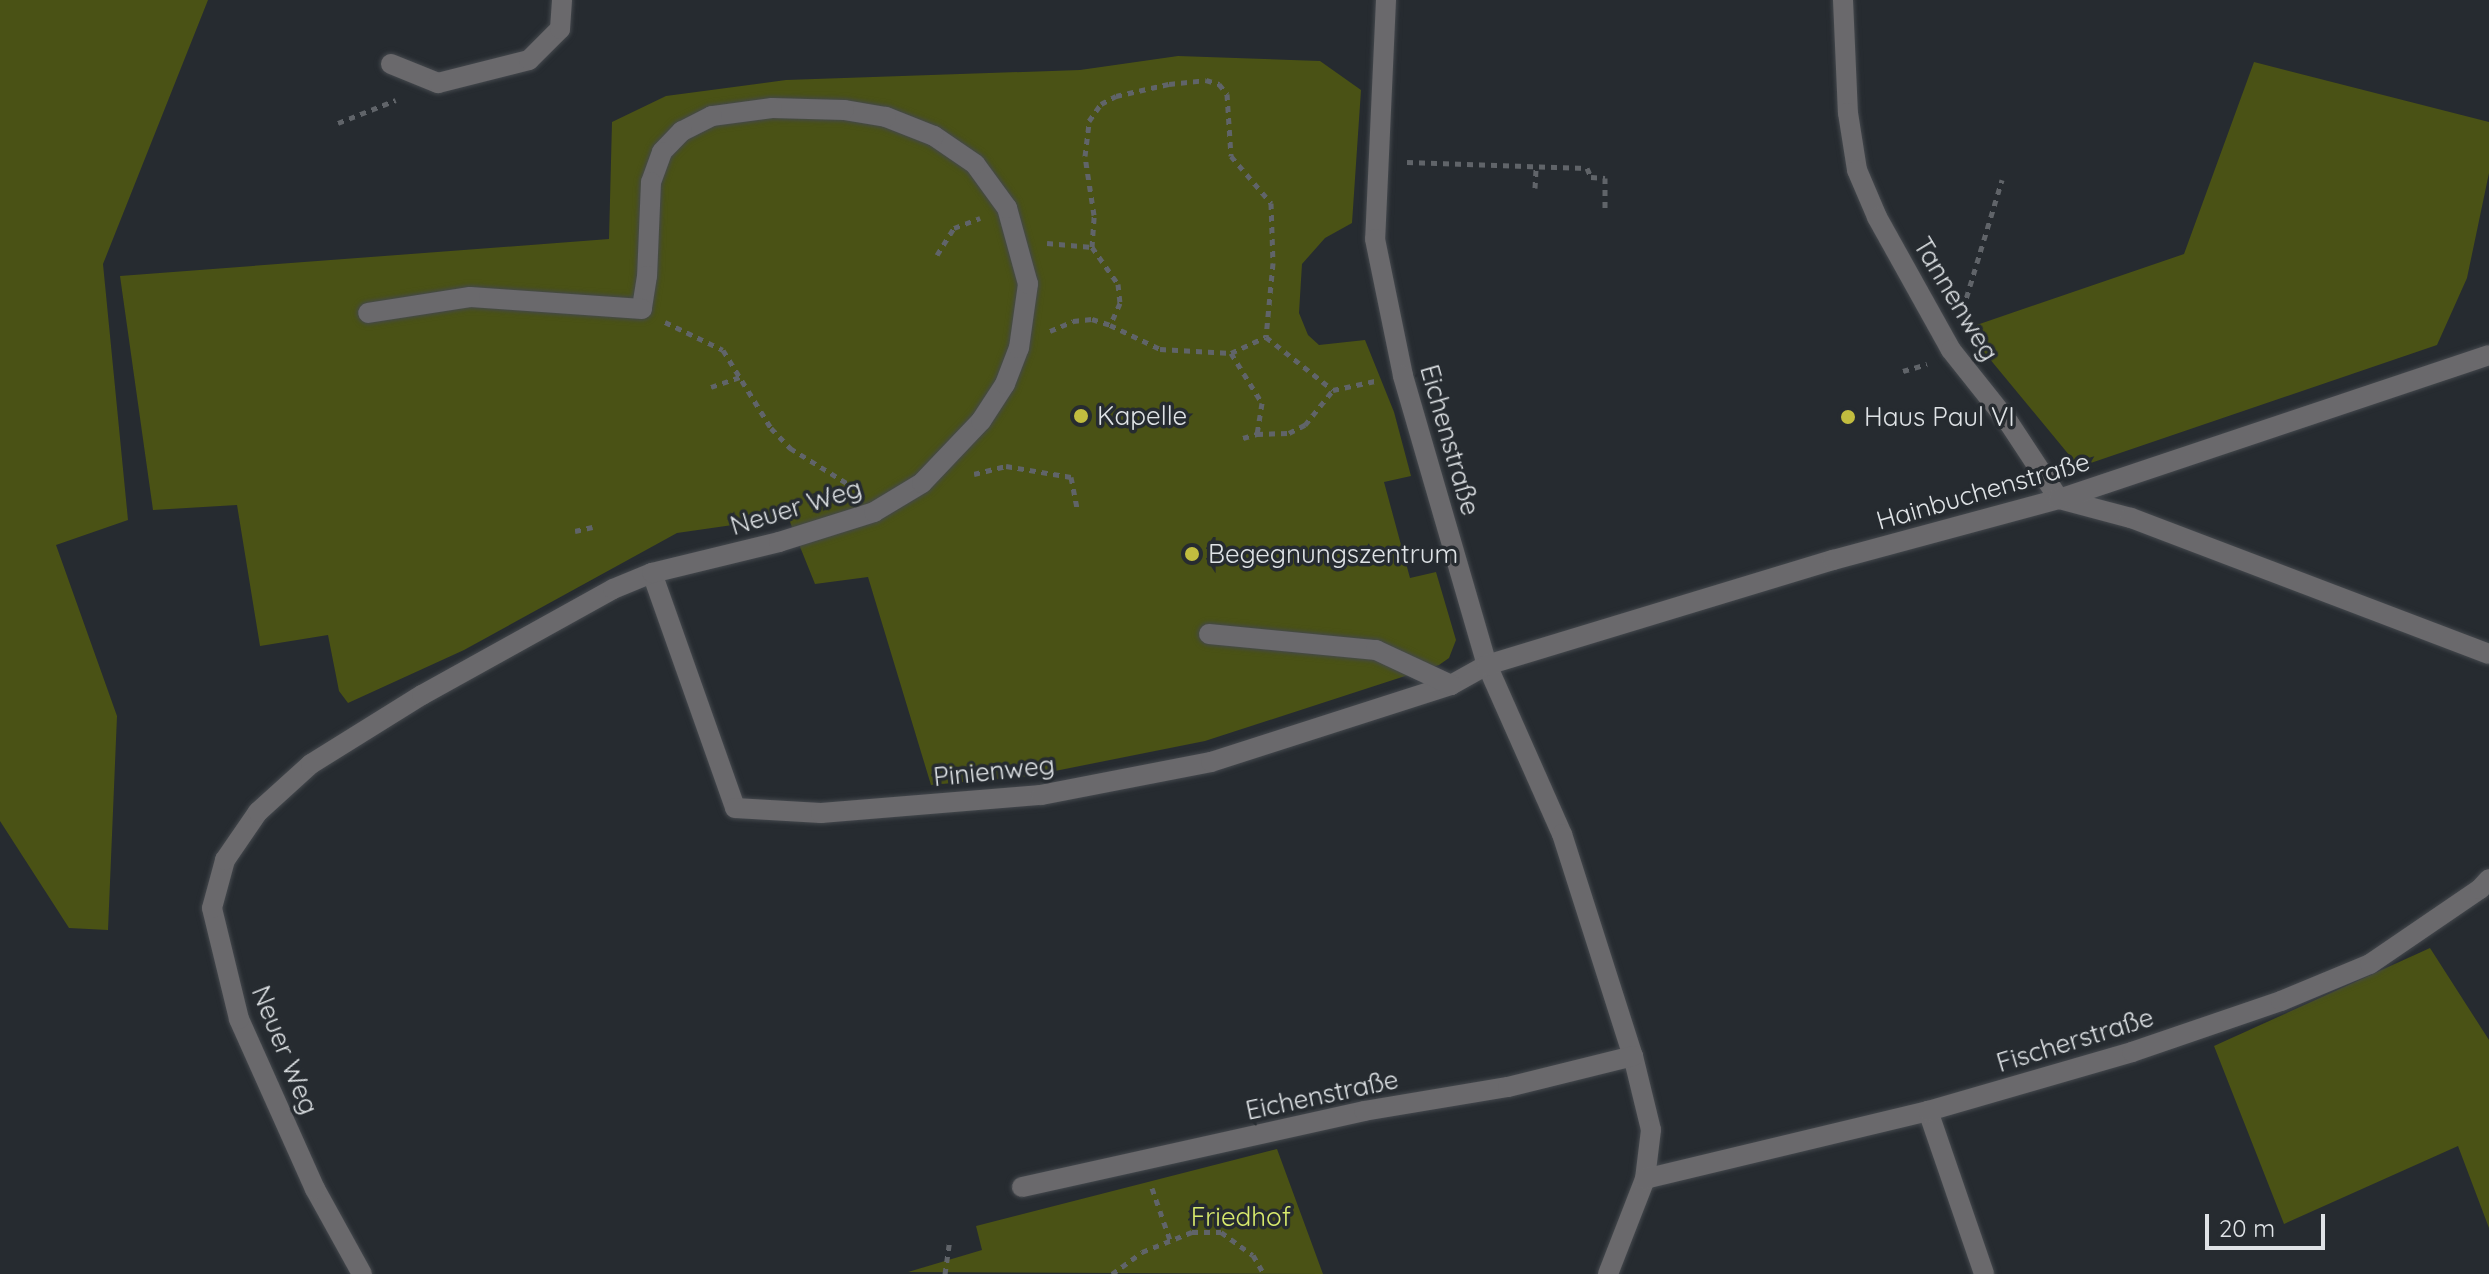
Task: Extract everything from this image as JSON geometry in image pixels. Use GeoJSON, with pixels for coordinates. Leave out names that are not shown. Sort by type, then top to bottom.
{"type":"FeatureCollection","features":[{"type":"Feature","properties":{"kind":"street"},"geometry":{"type":"LineString","coordinates":[[391,64],[438,83],[529,60],[560,29],[562,0]]}},
{"type":"Feature","properties":{"kind":"street","name":"Eichenstraße"},"geometry":{"type":"LineString","coordinates":[[1386,0],[1375,239],[1403,376],[1487,665],[1562,834],[1633,1056],[1651,1130],[1645,1179],[1608,1274]]}},
{"type":"Feature","properties":{"kind":"street","name":"Tannenweg"},"geometry":{"type":"LineString","coordinates":[[1843,0],[1848,113],[1857,170],[1877,217],[1951,350],[2009,423],[2059,499]]}},
{"type":"Feature","properties":{"kind":"street","name":"Neuer Weg"},"geometry":{"type":"LineString","coordinates":[[362,1274],[315,1189],[239,1019],[212,908],[225,860],[258,812],[311,764],[500,651],[613,589],[652,573],[779,542],[874,512],[922,483],[981,421],[1005,384],[1019,348],[1028,284],[1021,246],[1007,208],[975,164],[934,136],[886,117],[844,110],[772,108],[712,116],[682,131],[662,152],[651,182],[648,265],[642,309]]}},
{"type":"Feature","properties":{"kind":"street"},"geometry":{"type":"LineString","coordinates":[[368,313],[470,297],[642,309]]}},
{"type":"Feature","properties":{"kind":"street","name":"Hainbuchenstraße"},"geometry":{"type":"LineString","coordinates":[[1487,665],[1833,560],[2059,499],[2489,355]]}},
{"type":"Feature","properties":{"kind":"street"},"geometry":{"type":"LineString","coordinates":[[2059,499],[2131,518],[2489,654]]}},
{"type":"Feature","properties":{"kind":"street","name":"Pinienweg"},"geometry":{"type":"LineString","coordinates":[[652,573],[735,808],[821,813],[1041,795],[1211,762],[1451,685],[1487,665]]}},
{"type":"Feature","properties":{"kind":"street"},"geometry":{"type":"LineString","coordinates":[[1209,634],[1376,650],[1451,685]]}},
{"type":"Feature","properties":{"kind":"street","name":"Fischerstraße"},"geometry":{"type":"LineString","coordinates":[[1645,1179],[1928,1111],[2132,1052],[2281,1001],[2370,964],[2480,889],[2489,879]]}},
{"type":"Feature","properties":{"kind":"street","name":"Eichenstraße"},"geometry":{"type":"LineString","coordinates":[[1022,1187],[1364,1111],[1508,1087],[1633,1056]]}},
{"type":"Feature","properties":{"kind":"street"},"geometry":{"type":"LineString","coordinates":[[1928,1111],[1984,1274]]}},
{"type":"Feature","properties":{"kind":"path"},"geometry":{"type":"LineString","coordinates":[[1110,325],[1120,303],[1118,284],[1092,247],[1094,215],[1085,156],[1089,121],[1101,104],[1116,96],[1169,84],[1206,80],[1219,84],[1227,94],[1231,156],[1271,203],[1273,263],[1266,337]]}},
{"type":"Feature","properties":{"kind":"path"},"geometry":{"type":"LineString","coordinates":[[338,123],[438,83]]}},
{"type":"Feature","properties":{"kind":"path"},"geometry":{"type":"LineString","coordinates":[[1378,161],[1587,168],[1591,177],[1605,178],[1605,209]]}},
{"type":"Feature","properties":{"kind":"path"},"geometry":{"type":"LineString","coordinates":[[1535,188],[1536,167]]}},
{"type":"Feature","properties":{"kind":"path"},"geometry":{"type":"LineString","coordinates":[[1951,350],[2002,180]]}},
{"type":"Feature","properties":{"kind":"path"},"geometry":{"type":"LineString","coordinates":[[937,255],[954,228],[1007,208]]}},
{"type":"Feature","properties":{"kind":"path"},"geometry":{"type":"LineString","coordinates":[[1021,246],[1052,242],[1092,247]]}},
{"type":"Feature","properties":{"kind":"path"},"geometry":{"type":"LineString","coordinates":[[642,309],[723,350],[771,428],[790,448],[849,483],[874,512]]}},
{"type":"Feature","properties":{"kind":"path"},"geometry":{"type":"LineString","coordinates":[[1019,348],[1073,321],[1092,319],[1160,349],[1231,353],[1266,337]]}},
{"type":"Feature","properties":{"kind":"path"},"geometry":{"type":"LineString","coordinates":[[1266,337],[1333,390]]}},
{"type":"Feature","properties":{"kind":"path"},"geometry":{"type":"LineString","coordinates":[[1231,353],[1262,403],[1257,434]]}},
{"type":"Feature","properties":{"kind":"path"},"geometry":{"type":"LineString","coordinates":[[1243,438],[1257,434],[1289,433],[1305,425],[1333,390],[1403,376]]}},
{"type":"Feature","properties":{"kind":"path"},"geometry":{"type":"LineString","coordinates":[[711,387],[740,377]]}},
{"type":"Feature","properties":{"kind":"path"},"geometry":{"type":"LineString","coordinates":[[922,483],[1006,466],[1071,477],[1077,509]]}},
{"type":"Feature","properties":{"kind":"path"},"geometry":{"type":"LineString","coordinates":[[575,531],[593,527]]}},
{"type":"Feature","properties":{"kind":"path"},"geometry":{"type":"LineString","coordinates":[[1142,1161],[1170,1240]]}},
{"type":"Feature","properties":{"kind":"path"},"geometry":{"type":"LineString","coordinates":[[1112,1274],[1142,1252],[1192,1232],[1221,1232],[1253,1255],[1264,1274]]}},
{"type":"Feature","properties":{"kind":"path"},"geometry":{"type":"LineString","coordinates":[[945,1274],[950,1240]]}},
{"type":"Feature","properties":{"kind":"green space"},"geometry":{"type":"Polygon","coordinates":[[[0,0],[208,0],[103,264],[128,520],[56,545],[117,716],[108,930],[69,928],[0,821],[0,0]]]}},
{"type":"Feature","properties":{"kind":"green space"},"geometry":{"type":"Polygon","coordinates":[[[1178,56],[1320,61],[1361,90],[1352,223],[1325,238],[1302,264],[1299,313],[1308,335],[1319,345],[1365,340],[1394,412],[1411,476],[1384,482],[1410,578],[1436,572],[1456,640],[1449,658],[1439,665],[1205,741],[1030,776],[931,785],[868,577],[815,584],[788,517],[677,533],[464,650],[348,703],[339,691],[328,635],[260,646],[237,505],[153,510],[120,276],[609,239],[612,122],[666,96],[786,80],[1080,70],[1178,56]]]}},
{"type":"Feature","properties":{"kind":"green space"},"geometry":{"type":"Polygon","coordinates":[[[2254,62],[2489,122],[2489,173],[2467,278],[2437,345],[2079,467],[1965,329],[2184,254],[2254,62]]]}},
{"type":"Feature","properties":{"kind":"green space"},"geometry":{"type":"Polygon","coordinates":[[[2430,948],[2489,1040],[2489,1228],[2458,1146],[2284,1224],[2214,1046],[2430,948]]]}},
{"type":"Feature","properties":{"kind":"green space","name":"Friedhof"},"geometry":{"type":"Polygon","coordinates":[[[1277,1149],[1323,1274],[908,1272],[982,1250],[976,1226],[1277,1149]]]}},
{"type":"Feature","properties":{"kind":"place","name":"Kapelle"},"geometry":{"type":"Point","coordinates":[1081,416]}},
{"type":"Feature","properties":{"kind":"place","name":"Haus Paul VI"},"geometry":{"type":"Point","coordinates":[1848,417]}},
{"type":"Feature","properties":{"kind":"place","name":"Begegnungszentrum"},"geometry":{"type":"Point","coordinates":[1192,554]}}]}
